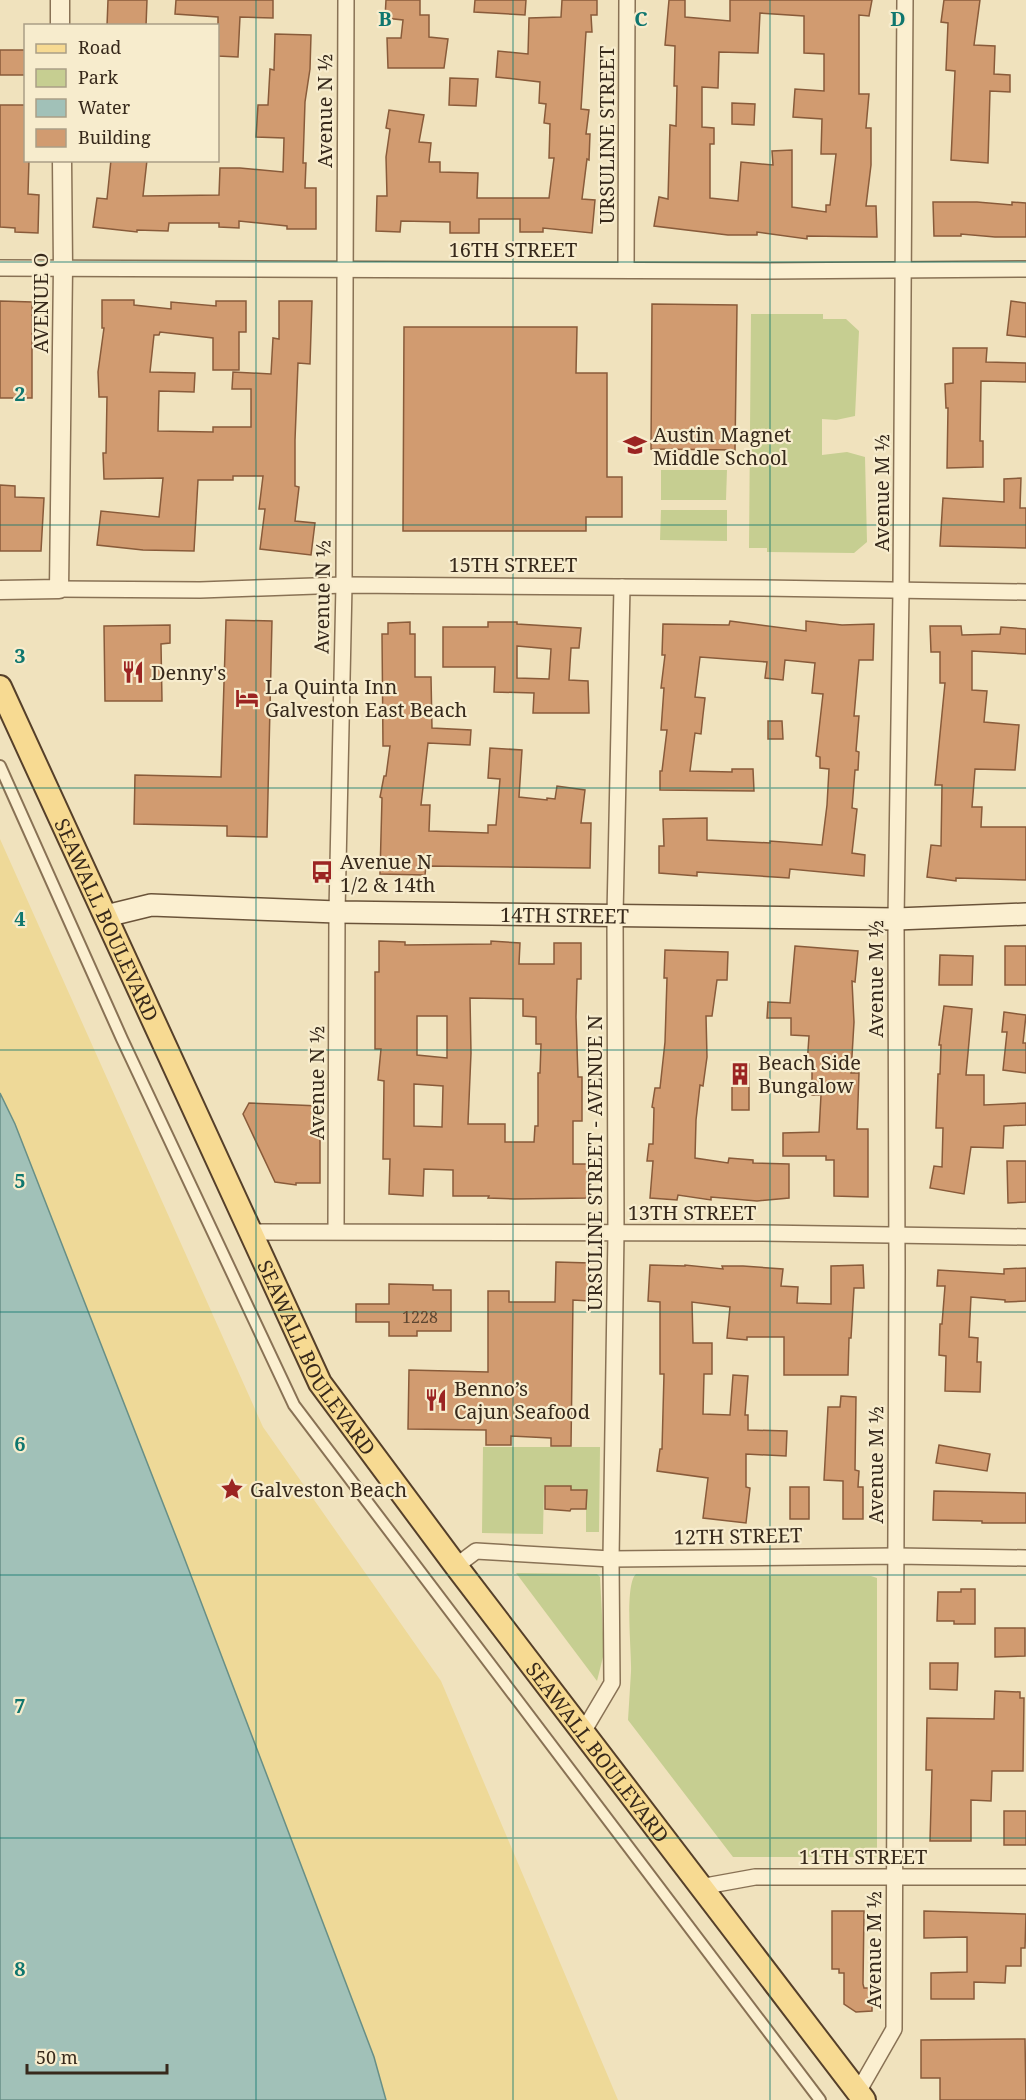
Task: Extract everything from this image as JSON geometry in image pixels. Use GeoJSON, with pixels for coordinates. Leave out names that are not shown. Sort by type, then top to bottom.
{"type":"FeatureCollection","features":[{"type":"Feature","properties":{"kind":"main road","name":"SEAWALL BOULEVARD"},"geometry":{"type":"LineString","coordinates":[[0,687],[320,1383],[456,1566],[861,2096]]}},
{"type":"Feature","properties":{"kind":"main road","name":"14TH STREET"},"geometry":{"type":"LineString","coordinates":[[106,916],[151,905],[337,912],[896,919],[1026,914]]}},
{"type":"Feature","properties":{"kind":"street"},"geometry":{"type":"LineString","coordinates":[[60,0],[60,24]]}},
{"type":"Feature","properties":{"kind":"street","name":"Avenue N ½"},"geometry":{"type":"LineString","coordinates":[[336,1231],[337,912],[344,585],[346,0]]}},
{"type":"Feature","properties":{"kind":"street","name":"URSULINE STREET"},"geometry":{"type":"LineString","coordinates":[[626,270],[627,0]]}},
{"type":"Feature","properties":{"kind":"street","name":"Avenue M ½"},"geometry":{"type":"LineString","coordinates":[[861,2096],[894,2029],[896,919],[905,0]]}},
{"type":"Feature","properties":{"kind":"street","name":"AVENUE O"},"geometry":{"type":"LineString","coordinates":[[59,589],[62,162]]}},
{"type":"Feature","properties":{"kind":"street","name":"16TH STREET"},"geometry":{"type":"LineString","coordinates":[[0,268],[1026,269]]}},
{"type":"Feature","properties":{"kind":"street","name":"15TH STREET"},"geometry":{"type":"LineString","coordinates":[[0,590],[200,590],[344,585],[1026,592]]}},
{"type":"Feature","properties":{"kind":"street","name":"URSULINE STREET - AVENUE N"},"geometry":{"type":"LineString","coordinates":[[583,1732],[612,1683],[611,1559],[616,1233],[615,915],[622,587]]}},
{"type":"Feature","properties":{"kind":"street"},"geometry":{"type":"LineString","coordinates":[[0,766],[122,1040],[294,1405],[820,2100]]}},
{"type":"Feature","properties":{"kind":"street","name":"13TH STREET"},"geometry":{"type":"LineString","coordinates":[[250,1232],[897,1234],[1026,1237]]}},
{"type":"Feature","properties":{"kind":"street","name":"12TH STREET"},"geometry":{"type":"LineString","coordinates":[[456,1566],[477,1551],[611,1559],[896,1556],[1026,1558]]}},
{"type":"Feature","properties":{"kind":"street","name":"11TH STREET"},"geometry":{"type":"LineString","coordinates":[[700,1887],[755,1877],[1026,1877]]}},
{"type":"Feature","properties":{"kind":"green space"},"geometry":{"type":"Polygon","coordinates":[[[751,314],[823,314],[823,319],[846,319],[859,331],[855,416],[836,420],[822,419],[822,455],[847,452],[865,457],[867,542],[854,553],[767,552],[767,548],[749,548],[751,314]]]}},
{"type":"Feature","properties":{"kind":"green space"},"geometry":{"type":"Polygon","coordinates":[[[661,470],[727,470],[726,500],[661,500],[661,470]]]}},
{"type":"Feature","properties":{"kind":"green space"},"geometry":{"type":"Polygon","coordinates":[[[661,510],[727,510],[727,541],[660,540],[661,510]]]}},
{"type":"Feature","properties":{"kind":"green space"},"geometry":{"type":"Polygon","coordinates":[[[483,1447],[600,1447],[599,1532],[586,1532],[586,1490],[571,1490],[571,1486],[544,1486],[543,1534],[482,1533],[483,1447]]]}},
{"type":"Feature","properties":{"kind":"green space"},"geometry":{"type":"Polygon","coordinates":[[[516,1573],[597,1574],[600,1577],[604,1653],[597,1681],[516,1573]]]}},
{"type":"Feature","properties":{"kind":"green space"},"geometry":{"type":"Polygon","coordinates":[[[636,1574],[871,1576],[877,1578],[877,1857],[733,1857],[628,1720],[631,1672],[629,1605],[632,1581],[636,1574]]]}},
{"type":"Feature","properties":{"kind":"sand","name":"Galveston Beach"},"geometry":{"type":"Polygon","coordinates":[[[0,839],[263,1427],[441,1681],[618,2100],[386,2100],[374,2057],[182,1552],[15,1124],[0,1093],[0,839]]]}},
{"type":"Feature","properties":{"kind":"water"},"geometry":{"type":"Polygon","coordinates":[[[0,1093],[15,1124],[182,1552],[374,2057],[386,2100],[0,2100],[0,1093]]]}},
{"type":"Feature","properties":{"kind":"building"},"geometry":{"type":"Polygon","coordinates":[[[108,0],[147,0],[146,24],[107,24],[108,0]]]}},
{"type":"Feature","properties":{"kind":"building"},"geometry":{"type":"Polygon","coordinates":[[[176,0],[273,0],[273,18],[240,17],[238,57],[219,56],[218,17],[175,14],[176,0]]]}},
{"type":"Feature","properties":{"kind":"building"},"geometry":{"type":"Polygon","coordinates":[[[386,0],[420,0],[420,15],[429,15],[429,37],[448,39],[444,68],[388,68],[387,38],[401,38],[403,20],[385,18],[386,0]]]}},
{"type":"Feature","properties":{"kind":"building"},"geometry":{"type":"Polygon","coordinates":[[[475,0],[526,0],[525,15],[474,12],[475,0]]]}},
{"type":"Feature","properties":{"kind":"building"},"geometry":{"type":"Polygon","coordinates":[[[562,0],[597,0],[597,15],[591,15],[592,32],[586,32],[581,109],[589,110],[586,134],[590,134],[589,160],[587,159],[582,199],[595,200],[592,233],[543,228],[543,232],[520,232],[520,219],[479,219],[479,233],[450,233],[450,222],[401,221],[400,232],[376,231],[377,196],[387,196],[386,157],[390,129],[386,128],[389,110],[424,115],[419,142],[431,143],[429,162],[440,162],[440,172],[478,173],[477,198],[549,198],[554,158],[549,158],[550,124],[544,123],[546,104],[539,103],[540,82],[496,77],[498,51],[528,54],[529,18],[561,17],[562,0]]]}},
{"type":"Feature","properties":{"kind":"building"},"geometry":{"type":"Polygon","coordinates":[[[669,0],[685,0],[685,17],[730,21],[730,0],[872,0],[869,16],[859,15],[859,94],[869,94],[866,128],[871,128],[871,165],[866,206],[876,206],[877,237],[807,236],[807,239],[757,232],[757,235],[728,235],[654,226],[659,197],[668,199],[670,125],[676,126],[675,46],[665,45],[669,0]],[[760,13],[758,53],[719,52],[718,88],[702,87],[702,127],[714,128],[714,144],[710,144],[710,198],[738,201],[741,162],[773,165],[772,151],[792,150],[792,207],[826,212],[826,205],[830,205],[836,154],[821,154],[822,119],[793,117],[795,89],[824,91],[824,54],[804,53],[804,16],[760,13]]]}},
{"type":"Feature","properties":{"kind":"building"},"geometry":{"type":"Polygon","coordinates":[[[944,0],[980,0],[974,45],[995,46],[994,74],[1010,75],[1010,92],[990,91],[988,163],[951,160],[955,71],[946,70],[948,23],[941,22],[944,0]]]}},
{"type":"Feature","properties":{"kind":"building"},"geometry":{"type":"Polygon","coordinates":[[[275,34],[311,35],[310,69],[305,102],[303,163],[306,163],[305,188],[316,188],[316,229],[287,229],[287,226],[239,221],[239,228],[219,227],[219,223],[169,223],[168,231],[137,230],[137,232],[93,227],[97,198],[107,199],[111,162],[147,162],[143,196],[219,195],[220,168],[283,172],[284,138],[256,137],[258,105],[268,105],[270,69],[274,70],[275,34]]]}},
{"type":"Feature","properties":{"kind":"building"},"geometry":{"type":"Polygon","coordinates":[[[0,50],[24,50],[24,75],[0,75],[0,50]]]}},
{"type":"Feature","properties":{"kind":"building"},"geometry":{"type":"Polygon","coordinates":[[[450,78],[478,79],[476,106],[449,105],[450,78]]]}},
{"type":"Feature","properties":{"kind":"building"},"geometry":{"type":"Polygon","coordinates":[[[732,103],[755,104],[754,125],[732,124],[732,103]]]}},
{"type":"Feature","properties":{"kind":"building"},"geometry":{"type":"Polygon","coordinates":[[[0,105],[24,105],[24,162],[29,162],[28,194],[39,195],[38,233],[15,232],[15,228],[0,227],[0,105]]]}},
{"type":"Feature","properties":{"kind":"building"},"geometry":{"type":"Polygon","coordinates":[[[933,202],[1012,205],[1012,202],[1026,203],[1026,237],[961,234],[961,236],[934,236],[933,202]]]}},
{"type":"Feature","properties":{"kind":"building"},"geometry":{"type":"Polygon","coordinates":[[[102,300],[134,300],[134,305],[171,309],[171,302],[216,306],[216,301],[246,301],[246,332],[239,332],[239,370],[213,370],[213,338],[160,332],[159,335],[154,335],[150,372],[195,373],[194,392],[159,391],[158,431],[213,432],[213,427],[251,427],[251,389],[232,389],[233,372],[271,374],[273,338],[279,339],[279,301],[312,301],[310,364],[298,363],[295,440],[295,486],[299,487],[295,521],[315,523],[311,555],[260,549],[265,509],[259,509],[263,476],[233,476],[233,480],[198,480],[194,551],[143,550],[97,545],[101,511],[159,517],[163,478],[104,479],[103,453],[106,453],[107,397],[99,397],[98,372],[104,328],[102,328],[102,300]]]}},
{"type":"Feature","properties":{"kind":"building"},"geometry":{"type":"Polygon","coordinates":[[[0,301],[32,302],[32,398],[0,398],[0,301]]]}},
{"type":"Feature","properties":{"kind":"building"},"geometry":{"type":"Polygon","coordinates":[[[1011,301],[1026,303],[1026,337],[1007,335],[1011,301]]]}},
{"type":"Feature","properties":{"kind":"building"},"geometry":{"type":"Polygon","coordinates":[[[652,304],[737,305],[735,450],[651,449],[652,304]]]}},
{"type":"Feature","properties":{"kind":"building"},"geometry":{"type":"Polygon","coordinates":[[[404,327],[577,327],[576,373],[607,373],[607,477],[622,477],[622,517],[586,517],[586,531],[403,531],[404,327]]]}},
{"type":"Feature","properties":{"kind":"building"},"geometry":{"type":"Polygon","coordinates":[[[953,348],[987,348],[986,362],[1026,363],[1026,382],[981,381],[980,441],[983,441],[983,467],[947,468],[948,408],[946,408],[945,384],[953,383],[953,348]]]}},
{"type":"Feature","properties":{"kind":"building"},"geometry":{"type":"Polygon","coordinates":[[[1021,478],[1020,508],[1026,508],[1026,548],[940,546],[943,498],[1004,502],[1004,479],[1021,478]]]}},
{"type":"Feature","properties":{"kind":"building"},"geometry":{"type":"Polygon","coordinates":[[[0,485],[15,486],[15,497],[44,498],[41,551],[0,551],[0,485]]]}},
{"type":"Feature","properties":{"kind":"building","name":"La Quinta Inn Galveston East Beach"},"geometry":{"type":"Polygon","coordinates":[[[226,620],[272,621],[267,837],[227,836],[227,826],[134,824],[135,775],[221,777],[226,620]]]}},
{"type":"Feature","properties":{"kind":"building"},"geometry":{"type":"Polygon","coordinates":[[[730,621],[806,631],[806,621],[842,625],[874,624],[873,660],[859,660],[854,716],[859,716],[856,751],[859,752],[852,808],[857,809],[852,853],[865,855],[864,876],[790,869],[789,878],[697,872],[697,876],[659,873],[659,846],[664,846],[663,819],[707,818],[707,840],[822,845],[829,769],[820,768],[820,757],[816,756],[823,694],[812,693],[815,663],[785,660],[783,680],[765,678],[767,662],[700,657],[695,697],[705,698],[701,734],[695,733],[690,771],[732,772],[732,769],[753,769],[754,791],[660,790],[660,771],[662,771],[667,730],[661,730],[664,688],[661,688],[665,655],[662,655],[663,624],[729,625],[730,621]]]}},
{"type":"Feature","properties":{"kind":"building"},"geometry":{"type":"Polygon","coordinates":[[[410,622],[410,634],[415,634],[415,677],[431,677],[432,728],[471,730],[470,745],[428,743],[421,805],[430,805],[429,831],[488,833],[488,825],[496,825],[500,779],[488,778],[490,748],[522,750],[519,797],[555,799],[557,786],[585,790],[581,823],[591,823],[590,868],[426,866],[425,875],[380,874],[382,798],[380,797],[384,776],[386,776],[390,746],[383,746],[382,634],[388,634],[388,623],[410,622]]]}},
{"type":"Feature","properties":{"kind":"building"},"geometry":{"type":"Polygon","coordinates":[[[488,622],[517,622],[517,624],[581,628],[579,648],[571,648],[569,680],[588,681],[589,713],[533,713],[534,693],[494,692],[495,667],[443,667],[443,627],[488,627],[488,622]],[[517,646],[517,678],[549,679],[551,649],[517,646]]]}},
{"type":"Feature","properties":{"kind":"building","name":"Denny's"},"geometry":{"type":"Polygon","coordinates":[[[170,625],[170,643],[161,644],[162,701],[105,701],[104,626],[170,625]]]}},
{"type":"Feature","properties":{"kind":"building"},"geometry":{"type":"Polygon","coordinates":[[[930,626],[961,626],[962,635],[1000,634],[1001,627],[1026,629],[1026,654],[972,651],[972,690],[987,691],[984,722],[1019,725],[1015,770],[975,769],[972,807],[982,807],[981,827],[1026,827],[1026,880],[956,878],[956,881],[927,877],[931,845],[941,846],[942,785],[935,785],[945,683],[940,683],[940,652],[931,652],[930,626]]]}},
{"type":"Feature","properties":{"kind":"building"},"geometry":{"type":"Polygon","coordinates":[[[768,721],[782,721],[783,739],[768,739],[768,721]]]}},
{"type":"Feature","properties":{"kind":"building"},"geometry":{"type":"Polygon","coordinates":[[[379,941],[405,942],[405,945],[491,944],[491,941],[520,943],[519,964],[554,964],[554,943],[581,943],[581,979],[577,979],[576,1017],[578,1077],[582,1077],[582,1121],[573,1121],[573,1164],[589,1164],[589,1198],[514,1199],[453,1196],[453,1170],[424,1169],[423,1196],[389,1194],[390,1159],[383,1159],[384,1081],[378,1080],[381,1049],[375,1049],[375,972],[379,972],[379,941]],[[470,998],[471,1053],[468,1124],[505,1124],[505,1142],[534,1142],[535,1126],[538,1126],[538,1073],[540,1073],[541,1044],[536,1044],[536,1017],[523,1016],[523,999],[470,998]],[[417,1016],[417,1055],[447,1058],[447,1016],[417,1016]],[[414,1084],[414,1126],[442,1127],[443,1086],[414,1084]]]}},
{"type":"Feature","properties":{"kind":"building"},"geometry":{"type":"Polygon","coordinates":[[[795,946],[858,951],[855,982],[852,981],[854,1022],[851,1073],[859,1073],[857,1129],[868,1129],[868,1197],[834,1196],[834,1160],[826,1160],[826,1156],[783,1156],[783,1133],[819,1132],[821,1095],[812,1095],[812,1065],[807,1065],[809,1036],[791,1035],[791,1018],[767,1018],[768,1002],[790,1003],[795,946]]]}},
{"type":"Feature","properties":{"kind":"building"},"geometry":{"type":"Polygon","coordinates":[[[1005,946],[1026,946],[1026,985],[1005,985],[1005,946]]]}},
{"type":"Feature","properties":{"kind":"building"},"geometry":{"type":"Polygon","coordinates":[[[665,950],[728,952],[727,980],[717,980],[712,1016],[706,1016],[707,1057],[703,1086],[700,1085],[695,1158],[728,1163],[729,1158],[753,1160],[753,1163],[789,1164],[789,1198],[757,1201],[711,1197],[711,1200],[678,1195],[677,1200],[650,1198],[653,1161],[647,1161],[649,1144],[653,1144],[654,1108],[652,1107],[655,1088],[660,1088],[665,1042],[667,978],[664,978],[665,950]]]}},
{"type":"Feature","properties":{"kind":"building"},"geometry":{"type":"Polygon","coordinates":[[[940,955],[973,956],[972,985],[939,985],[940,955]]]}},
{"type":"Feature","properties":{"kind":"building"},"geometry":{"type":"Polygon","coordinates":[[[944,1006],[972,1009],[966,1075],[984,1075],[984,1105],[1026,1103],[1026,1125],[1004,1126],[1003,1148],[971,1147],[964,1194],[930,1188],[934,1166],[942,1167],[943,1128],[936,1128],[938,1074],[940,1074],[941,1045],[939,1045],[944,1006]]]}},
{"type":"Feature","properties":{"kind":"building"},"geometry":{"type":"Polygon","coordinates":[[[1004,1012],[1026,1015],[1023,1043],[1026,1043],[1026,1073],[1003,1070],[1007,1032],[1002,1032],[1004,1012]]]}},
{"type":"Feature","properties":{"kind":"building"},"geometry":{"type":"Polygon","coordinates":[[[732,1064],[749,1064],[749,1110],[732,1110],[732,1064]]]}},
{"type":"Feature","properties":{"kind":"building"},"geometry":{"type":"Polygon","coordinates":[[[249,1103],[320,1106],[320,1183],[296,1183],[296,1185],[275,1182],[243,1114],[249,1103]]]}},
{"type":"Feature","properties":{"kind":"building"},"geometry":{"type":"Polygon","coordinates":[[[1007,1161],[1026,1161],[1026,1202],[1008,1203],[1007,1161]]]}},
{"type":"Feature","properties":{"kind":"building"},"geometry":{"type":"Polygon","coordinates":[[[556,1262],[590,1263],[589,1301],[573,1300],[571,1446],[551,1446],[551,1438],[511,1436],[511,1445],[486,1445],[486,1430],[408,1429],[409,1370],[488,1372],[488,1291],[509,1291],[509,1302],[555,1302],[556,1262]]]}},
{"type":"Feature","properties":{"kind":"building"},"geometry":{"type":"Polygon","coordinates":[[[650,1265],[685,1265],[723,1269],[722,1266],[783,1269],[781,1286],[798,1287],[797,1303],[831,1304],[831,1266],[863,1265],[864,1288],[854,1288],[848,1375],[784,1375],[784,1337],[747,1337],[747,1340],[727,1338],[730,1307],[692,1302],[693,1343],[712,1343],[712,1374],[704,1374],[703,1414],[730,1415],[733,1375],[748,1376],[745,1415],[748,1415],[748,1430],[787,1431],[786,1456],[746,1454],[746,1487],[750,1488],[746,1523],[703,1518],[708,1478],[657,1471],[660,1449],[662,1449],[664,1374],[660,1374],[660,1302],[648,1301],[650,1265]]]}},
{"type":"Feature","properties":{"kind":"building"},"geometry":{"type":"Polygon","coordinates":[[[1026,1268],[1026,1301],[1005,1302],[1005,1300],[971,1297],[969,1337],[978,1338],[977,1362],[981,1362],[980,1392],[945,1391],[946,1356],[939,1355],[945,1286],[937,1286],[938,1270],[1004,1274],[1004,1269],[1026,1268]]]}},
{"type":"Feature","properties":{"kind":"building"},"geometry":{"type":"Polygon","coordinates":[[[389,1284],[433,1285],[433,1290],[451,1290],[451,1331],[417,1331],[417,1336],[389,1336],[389,1322],[356,1322],[356,1304],[389,1304],[389,1284]]]}},
{"type":"Feature","properties":{"kind":"building"},"geometry":{"type":"Polygon","coordinates":[[[841,1396],[856,1397],[855,1470],[859,1471],[858,1487],[863,1487],[863,1519],[843,1519],[843,1481],[824,1480],[828,1407],[840,1407],[841,1396]]]}},
{"type":"Feature","properties":{"kind":"building"},"geometry":{"type":"Polygon","coordinates":[[[939,1445],[990,1454],[987,1471],[936,1463],[939,1445]]]}},
{"type":"Feature","properties":{"kind":"building"},"geometry":{"type":"Polygon","coordinates":[[[545,1486],[571,1486],[571,1490],[587,1490],[586,1509],[571,1509],[570,1511],[545,1509],[545,1486]]]}},
{"type":"Feature","properties":{"kind":"building"},"geometry":{"type":"Polygon","coordinates":[[[790,1487],[809,1487],[809,1519],[790,1519],[790,1487]]]}},
{"type":"Feature","properties":{"kind":"building"},"geometry":{"type":"Polygon","coordinates":[[[934,1491],[1026,1493],[1026,1523],[933,1520],[934,1491]]]}},
{"type":"Feature","properties":{"kind":"building"},"geometry":{"type":"Polygon","coordinates":[[[961,1589],[975,1589],[975,1624],[937,1621],[938,1592],[961,1592],[961,1589]]]}},
{"type":"Feature","properties":{"kind":"building"},"geometry":{"type":"Polygon","coordinates":[[[995,1628],[1025,1628],[1025,1656],[995,1657],[995,1628]]]}},
{"type":"Feature","properties":{"kind":"building"},"geometry":{"type":"Polygon","coordinates":[[[930,1663],[958,1663],[957,1690],[930,1689],[930,1663]]]}},
{"type":"Feature","properties":{"kind":"building"},"geometry":{"type":"Polygon","coordinates":[[[995,1691],[1020,1692],[1020,1698],[1024,1698],[1023,1771],[992,1771],[991,1801],[971,1800],[971,1841],[930,1841],[932,1770],[926,1770],[927,1718],[994,1719],[995,1691]]]}},
{"type":"Feature","properties":{"kind":"building"},"geometry":{"type":"Polygon","coordinates":[[[1004,1811],[1026,1811],[1026,1845],[1004,1845],[1004,1811]]]}},
{"type":"Feature","properties":{"kind":"building"},"geometry":{"type":"Polygon","coordinates":[[[832,1911],[864,1911],[863,1984],[864,1988],[872,1988],[872,2011],[856,2012],[844,2004],[844,1973],[839,1973],[839,1969],[832,1969],[832,1911]]]}},
{"type":"Feature","properties":{"kind":"building"},"geometry":{"type":"Polygon","coordinates":[[[924,1911],[1026,1914],[1025,1948],[1021,1948],[1021,1966],[1006,1966],[1005,1983],[974,1982],[974,1999],[931,1999],[931,1973],[967,1972],[967,1937],[924,1938],[924,1911]]]}},
{"type":"Feature","properties":{"kind":"building"},"geometry":{"type":"Polygon","coordinates":[[[1025,2039],[1026,2100],[940,2100],[940,2078],[921,2078],[921,2040],[1025,2039]]]}},
{"type":"Feature","properties":{"kind":"place","name":"Austin Magnet Middle School"},"geometry":{"type":"Point","coordinates":[635,445]}},
{"type":"Feature","properties":{"kind":"place","name":"Denny's"},"geometry":{"type":"Point","coordinates":[133,672]}},
{"type":"Feature","properties":{"kind":"place","name":"La Quinta Inn Galveston East Beach"},"geometry":{"type":"Point","coordinates":[247,698]}},
{"type":"Feature","properties":{"kind":"place","name":"Avenue N 1/2 & 14th"},"geometry":{"type":"Point","coordinates":[322,872]}},
{"type":"Feature","properties":{"kind":"place","name":"Beach Side Bungalow"},"geometry":{"type":"Point","coordinates":[740,1074]}},
{"type":"Feature","properties":{"kind":"place","name":"Benno’s Cajun Seafood"},"geometry":{"type":"Point","coordinates":[436,1400]}},
{"type":"Feature","properties":{"kind":"place","name":"Galveston Beach"},"geometry":{"type":"Point","coordinates":[232,1489]}}]}
